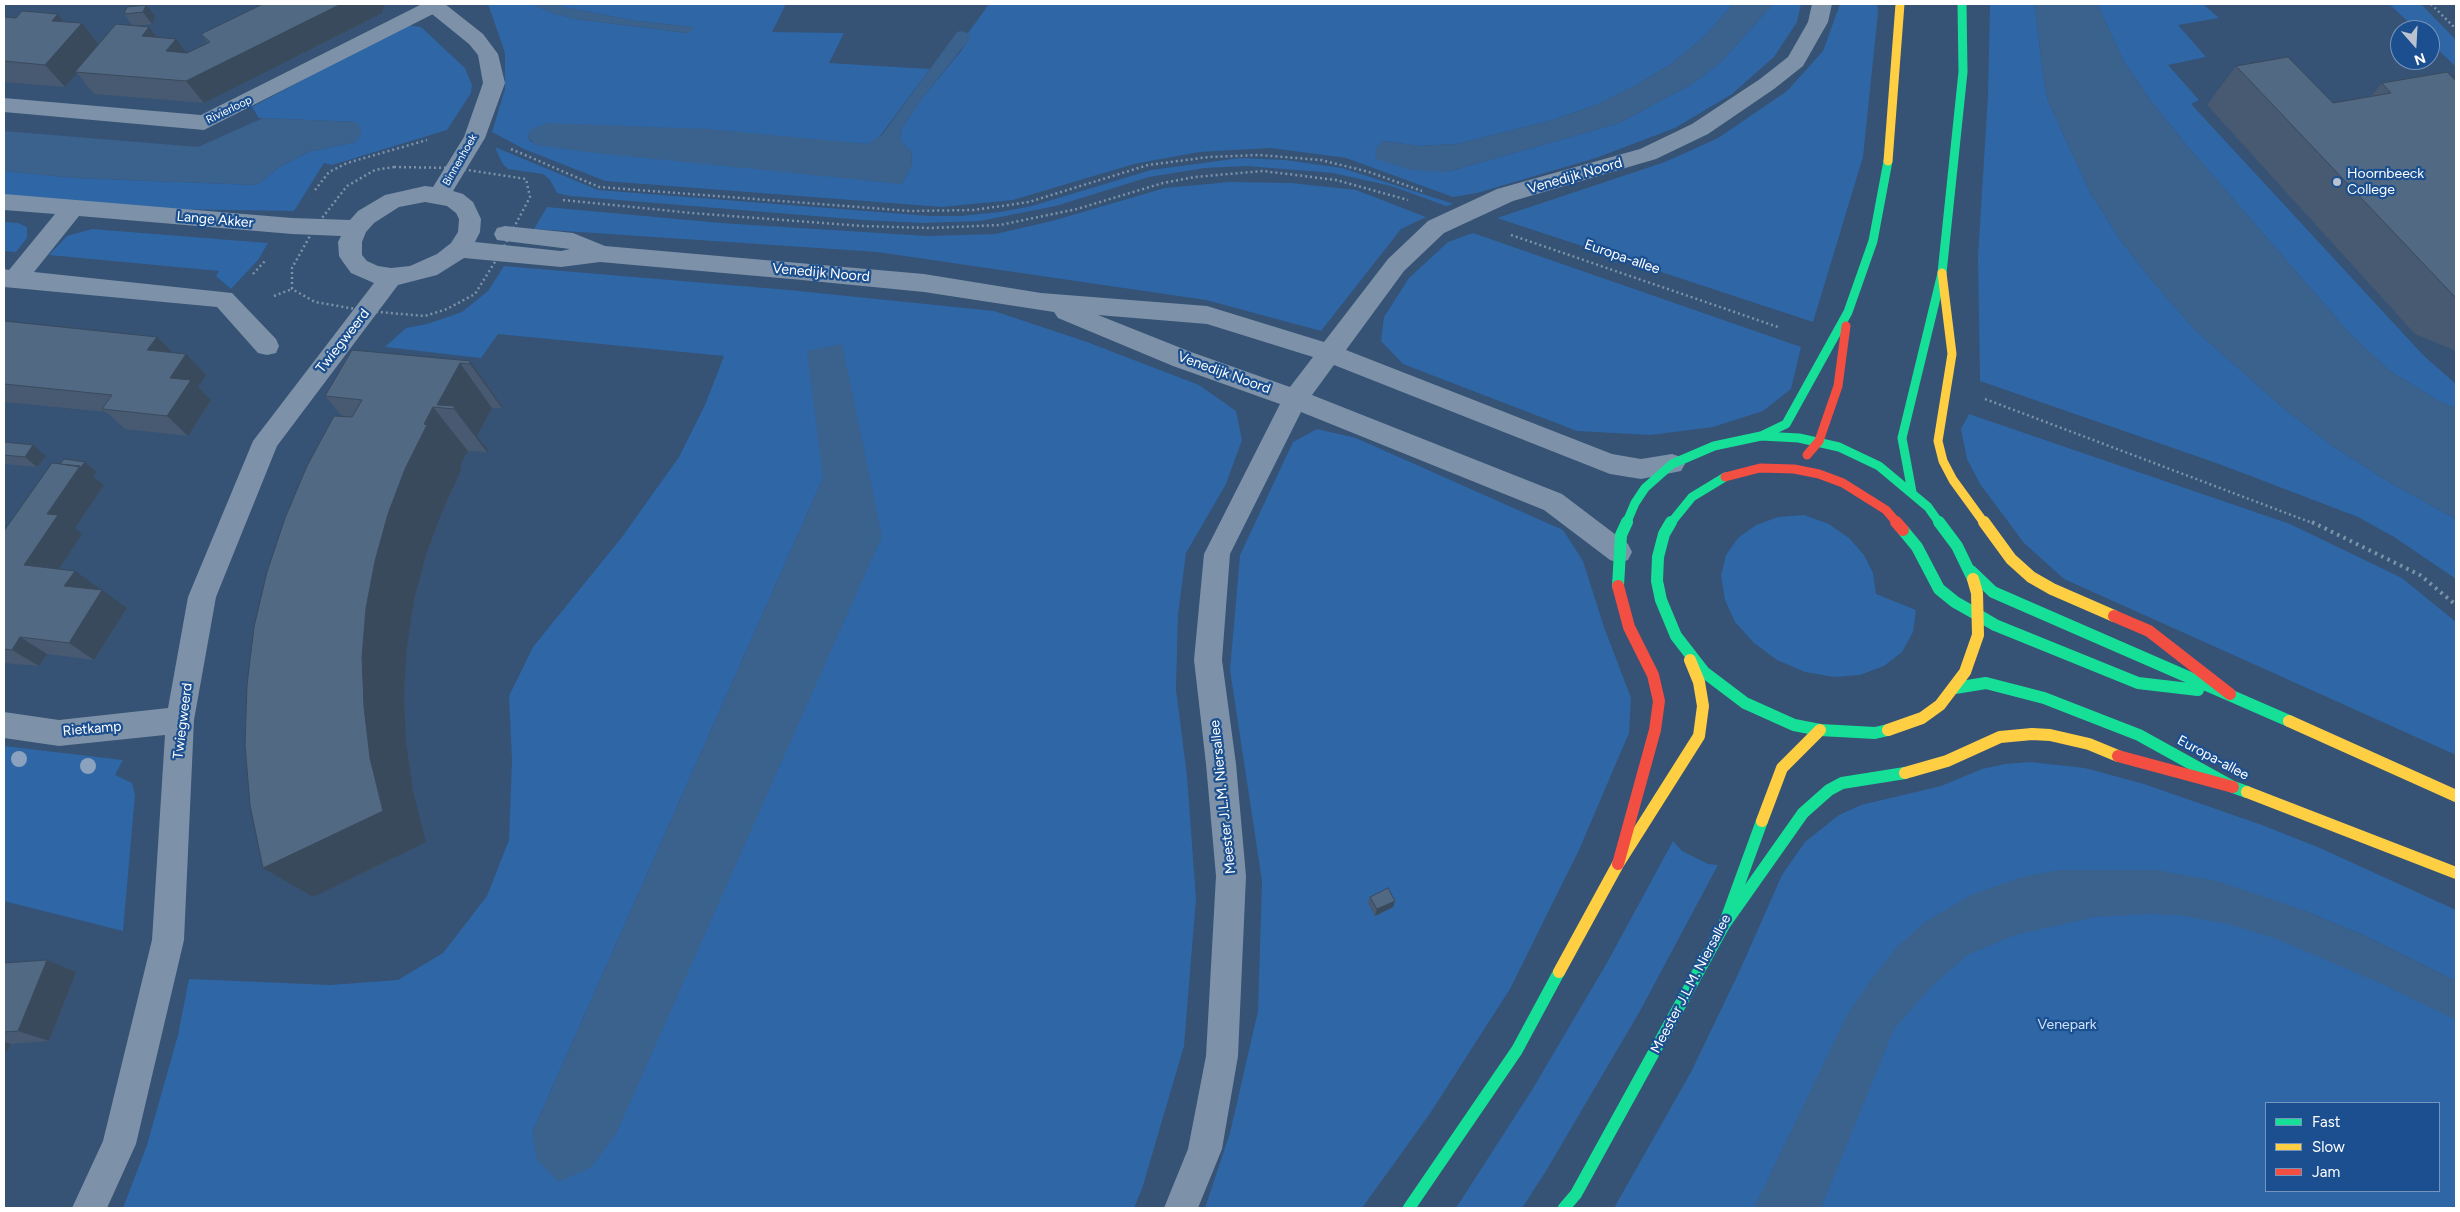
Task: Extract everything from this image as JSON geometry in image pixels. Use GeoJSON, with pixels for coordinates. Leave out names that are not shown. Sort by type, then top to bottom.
{"type":"FeatureCollection","features":[{"type":"Feature","properties":{"kind":"main road"},"geometry":{"type":"LineString","coordinates":[[1657,581],[1632,562],[1620,535],[1635,503],[1645,488],[1672,464],[1714,446],[1761,436],[1786,424],[1848,312],[1873,241],[1889,156],[1900,4]]}},
{"type":"Feature","properties":{"kind":"main road"},"geometry":{"type":"LineString","coordinates":[[1912,492],[1902,438],[1942,273],[1963,72],[1962,4]]}},
{"type":"Feature","properties":{"kind":"main road"},"geometry":{"type":"LineString","coordinates":[[1942,273],[1952,354],[1938,441],[1943,461],[1953,480],[2011,559],[2031,577],[2052,589],[2149,631],[2230,694]]}},
{"type":"Feature","properties":{"kind":"main road"},"geometry":{"type":"LineString","coordinates":[[1794,469],[1819,442],[1838,386],[1848,312]]}},
{"type":"Feature","properties":{"kind":"main road"},"geometry":{"type":"LineString","coordinates":[[1761,436],[1799,438],[1839,447],[1879,466],[1928,507],[1943,526],[1971,571],[1993,592],[2230,694],[2456,796]]}},
{"type":"Feature","properties":{"kind":"main road"},"geometry":{"type":"LineString","coordinates":[[1409,1208],[1517,1050],[1618,864],[1699,736],[1703,706],[1699,682],[1688,654],[1667,618],[1657,581],[1658,557],[1664,534],[1676,514],[1692,497],[1712,484],[1734,473],[1760,468],[1794,469],[1819,474],[1843,482],[1886,510],[1917,547],[1939,589],[1955,602],[1978,615],[1995,624],[2138,683],[2230,694]]}},
{"type":"Feature","properties":{"kind":"main road"},"geometry":{"type":"LineString","coordinates":[[1618,864],[1655,730],[1659,702],[1653,676],[1629,627],[1621,602],[1617,577],[1632,562]]}},
{"type":"Feature","properties":{"kind":"main road"},"geometry":{"type":"LineString","coordinates":[[1688,654],[1704,672],[1745,703],[1794,725],[1848,734],[1875,733],[1900,727],[1922,718],[1940,705],[1966,672],[1978,635],[1977,594],[1971,571]]}},
{"type":"Feature","properties":{"kind":"main road","name":"Europa-allee"},"geometry":{"type":"LineString","coordinates":[[1955,688],[1986,683],[2044,698],[2139,735],[2233,787],[2456,873]]}},
{"type":"Feature","properties":{"kind":"main road","name":"Meester J.L.M. Niersallee"},"geometry":{"type":"LineString","coordinates":[[1564,1208],[1576,1194],[1724,925],[1782,768],[1820,730]]}},
{"type":"Feature","properties":{"kind":"main road"},"geometry":{"type":"LineString","coordinates":[[1724,925],[1802,813],[1829,790],[1842,783],[1901,774],[1947,761],[2000,737],[2032,734],[2050,735],[2089,744],[2132,761],[2233,787]]}},
{"type":"Feature","properties":{"kind":"street","name":"Venedijk Noord"},"geometry":{"type":"LineString","coordinates":[[1295,399],[1396,265],[1425,237],[1464,212],[1505,195],[1648,154],[1700,129],[1768,84],[1796,61],[1818,22],[1822,4]]}},
{"type":"Feature","properties":{"kind":"street","name":"Rivierloop"},"geometry":{"type":"LineString","coordinates":[[4,105],[204,123],[435,5]]}},
{"type":"Feature","properties":{"kind":"street","name":"Binnenhoek"},"geometry":{"type":"LineString","coordinates":[[435,5],[476,39],[488,54],[494,83],[474,138],[454,168],[440,195]]}},
{"type":"Feature","properties":{"kind":"street"},"geometry":{"type":"LineString","coordinates":[[440,195],[455,200],[465,208],[470,219],[464,240],[445,260],[429,270],[392,277],[373,274],[358,267],[351,256],[350,242],[356,228],[378,208],[409,196],[440,195]]}},
{"type":"Feature","properties":{"kind":"street","name":"Lange Akker"},"geometry":{"type":"LineString","coordinates":[[4,202],[292,226],[356,228]]}},
{"type":"Feature","properties":{"kind":"street"},"geometry":{"type":"LineString","coordinates":[[10,278],[73,208]]}},
{"type":"Feature","properties":{"kind":"street","name":"Venedijk Noord"},"geometry":{"type":"LineString","coordinates":[[464,240],[561,260],[600,254],[924,283],[1041,302],[1207,315],[1328,353],[1610,464],[1641,469],[1672,464]]}},
{"type":"Feature","properties":{"kind":"street","name":"Twiegweerd"},"geometry":{"type":"LineString","coordinates":[[89,1208],[118,1144],[168,940],[180,720],[202,597],[266,441],[392,277]]}},
{"type":"Feature","properties":{"kind":"street"},"geometry":{"type":"LineString","coordinates":[[10,278],[224,299],[266,346]]}},
{"type":"Feature","properties":{"kind":"street","name":"Venedijk Noord"},"geometry":{"type":"LineString","coordinates":[[1041,302],[1182,359],[1295,399],[1553,502],[1632,562]]}},
{"type":"Feature","properties":{"kind":"street","name":"Meester J.L.M. Niersallee"},"geometry":{"type":"LineString","coordinates":[[1181,1208],[1205,1150],[1222,1056],[1231,876],[1221,764],[1208,660],[1217,554],[1295,399]]}},
{"type":"Feature","properties":{"kind":"street","name":"Rietkamp"},"geometry":{"type":"LineString","coordinates":[[4,725],[59,733],[180,720]]}},
{"type":"Feature","properties":{"kind":"path"},"geometry":{"type":"LineString","coordinates":[[2431,4],[2456,29]]}},
{"type":"Feature","properties":{"kind":"path"},"geometry":{"type":"LineString","coordinates":[[224,299],[240,288],[260,267],[292,226],[329,172],[347,163],[448,136],[488,139],[599,187],[910,211],[974,210],[1029,202],[1148,165],[1208,157],[1260,155],[1321,160],[1370,172],[1464,212]]}},
{"type":"Feature","properties":{"kind":"path"},"geometry":{"type":"LineString","coordinates":[[558,200],[691,213],[862,226],[930,228],[1000,225],[1077,209],[1163,183],[1196,177],[1263,171],[1336,180],[1430,206],[1464,212]]}},
{"type":"Feature","properties":{"kind":"path"},"geometry":{"type":"LineString","coordinates":[[530,197],[539,198]]}},
{"type":"Feature","properties":{"kind":"path","name":"Europa-allee"},"geometry":{"type":"LineString","coordinates":[[1464,212],[1778,327]]}},
{"type":"Feature","properties":{"kind":"path"},"geometry":{"type":"LineString","coordinates":[[1985,400],[2316,524],[2420,575],[2456,605]]}},
{"type":"Feature","properties":{"kind":"green space"},"geometry":{"type":"Polygon","coordinates":[[[488,4],[532,4],[552,13],[575,19],[688,33],[692,27],[637,21],[563,7],[561,4],[786,4],[772,32],[844,33],[829,63],[930,69],[877,140],[868,144],[530,130],[528,138],[531,142],[902,184],[912,164],[911,151],[903,144],[900,137],[902,128],[922,98],[961,51],[970,37],[968,33],[989,4],[1733,4],[1705,36],[1671,64],[1638,84],[1596,105],[1553,120],[1457,144],[1420,146],[1383,141],[1447,172],[1619,123],[1692,84],[1721,62],[1773,4],[1801,4],[1797,22],[1774,57],[1732,94],[1675,128],[1596,158],[1477,193],[1453,197],[1346,158],[1271,148],[1199,152],[1134,164],[1013,200],[942,207],[605,181],[524,149],[492,132],[505,89],[505,53],[488,4]]]}},
{"type":"Feature","properties":{"kind":"green space"},"geometry":{"type":"Polygon","coordinates":[[[1840,4],[1877,4],[1878,13],[1863,157],[1813,322],[1497,218],[1665,162],[1718,138],[1787,91],[1823,51],[1840,4]]]}},
{"type":"Feature","properties":{"kind":"green space"},"geometry":{"type":"Polygon","coordinates":[[[1990,4],[2035,4],[2042,68],[2048,101],[2090,192],[2121,241],[2150,278],[2195,330],[2287,411],[2334,447],[2394,485],[2456,519],[2456,579],[2394,537],[2358,517],[2219,464],[1980,381],[1978,256],[1988,95],[1990,4]]]}},
{"type":"Feature","properties":{"kind":"green space"},"geometry":{"type":"Polygon","coordinates":[[[2097,4],[2203,4],[2219,18],[2178,25],[2206,57],[2168,65],[2199,100],[2191,104],[2424,356],[2456,384],[2456,408],[2437,400],[2390,371],[2351,335],[2189,148],[2151,101],[2124,62],[2097,4]]]}},
{"type":"Feature","properties":{"kind":"green space"},"geometry":{"type":"Polygon","coordinates":[[[2389,4],[2421,4],[2437,20],[2406,20],[2389,4]]]}},
{"type":"Feature","properties":{"kind":"green space"},"geometry":{"type":"Polygon","coordinates":[[[2440,24],[2456,40],[2456,67],[2440,52],[2440,24]]]}},
{"type":"Feature","properties":{"kind":"green space"},"geometry":{"type":"Polygon","coordinates":[[[406,25],[421,27],[465,68],[472,85],[471,93],[447,130],[332,165],[324,163],[294,211],[166,209],[4,195],[4,171],[76,178],[257,185],[278,168],[308,152],[356,142],[357,122],[259,118],[252,107],[406,25]]]}},
{"type":"Feature","properties":{"kind":"green space"},"geometry":{"type":"Polygon","coordinates":[[[495,147],[598,190],[930,216],[960,216],[1000,212],[1032,206],[1151,170],[1240,158],[1285,160],[1342,168],[1454,204],[1446,206],[1391,186],[1333,173],[1247,166],[1205,168],[1149,177],[1056,206],[980,221],[923,223],[863,220],[570,196],[557,193],[550,180],[543,174],[508,169],[502,163],[495,147]]]}},
{"type":"Feature","properties":{"kind":"green space"},"geometry":{"type":"Polygon","coordinates":[[[1229,182],[1291,183],[1356,190],[1426,217],[1401,229],[1321,331],[1206,300],[877,252],[534,229],[547,207],[721,223],[928,236],[995,234],[1052,221],[1165,188],[1229,182]]]}},
{"type":"Feature","properties":{"kind":"green space"},"geometry":{"type":"Polygon","coordinates":[[[4,222],[18,223],[27,227],[27,238],[16,252],[4,251],[4,222]]]}},
{"type":"Feature","properties":{"kind":"green space"},"geometry":{"type":"Polygon","coordinates":[[[92,229],[268,243],[258,260],[231,289],[216,276],[219,271],[49,255],[67,236],[92,229]]]}},
{"type":"Feature","properties":{"kind":"green space"},"geometry":{"type":"Polygon","coordinates":[[[1473,233],[1801,347],[1791,389],[1763,411],[1713,427],[1651,435],[1577,431],[1403,364],[1381,341],[1384,317],[1409,278],[1448,242],[1473,233]]]}},
{"type":"Feature","properties":{"kind":"green space"},"geometry":{"type":"Polygon","coordinates":[[[504,266],[789,290],[994,311],[1087,342],[1199,385],[1236,411],[1242,440],[1226,484],[1186,553],[1178,615],[1176,689],[1187,776],[1196,899],[1184,1046],[1142,1189],[1134,1208],[123,1208],[147,1145],[178,1035],[189,979],[330,985],[398,980],[443,953],[487,896],[509,840],[512,760],[509,696],[533,647],[622,537],[679,457],[705,405],[724,356],[498,334],[481,358],[385,347],[406,328],[427,324],[462,312],[488,291],[504,266]],[[823,478],[532,1133],[559,1182],[823,478]]]}},
{"type":"Feature","properties":{"kind":"green space"},"geometry":{"type":"Polygon","coordinates":[[[1969,414],[2290,524],[2402,578],[2456,622],[2456,755],[2064,579],[2024,543],[1980,484],[1967,459],[1961,429],[1969,414]]]}},
{"type":"Feature","properties":{"kind":"green space"},"geometry":{"type":"Polygon","coordinates":[[[1317,429],[1356,438],[1563,530],[1583,561],[1604,627],[1631,698],[1629,733],[1579,850],[1510,989],[1429,1115],[1362,1208],[1205,1208],[1230,1133],[1258,1011],[1262,881],[1230,670],[1240,555],[1293,442],[1317,429]]]}},
{"type":"Feature","properties":{"kind":"green space"},"geometry":{"type":"Polygon","coordinates":[[[1804,515],[1829,524],[1849,538],[1864,555],[1873,573],[1876,594],[1916,610],[1913,632],[1902,652],[1884,666],[1860,675],[1834,677],[1805,672],[1777,660],[1754,643],[1735,622],[1725,600],[1721,576],[1726,555],[1738,538],[1756,525],[1778,517],[1804,515]]]}},
{"type":"Feature","properties":{"kind":"green space"},"geometry":{"type":"Polygon","coordinates":[[[4,746],[123,760],[115,775],[132,783],[135,795],[123,931],[4,901],[4,746]]]}},
{"type":"Feature","properties":{"kind":"green space","name":"Venepark"},"geometry":{"type":"Polygon","coordinates":[[[2030,762],[2085,768],[2144,784],[2262,825],[2320,848],[2456,910],[2456,981],[2365,936],[2303,910],[2456,1008],[2456,1208],[1614,1208],[1691,1072],[1740,970],[1782,875],[1805,842],[1839,815],[1861,805],[1941,786],[1982,769],[2005,764],[2030,762]]]}},
{"type":"Feature","properties":{"kind":"green space"},"geometry":{"type":"Polygon","coordinates":[[[1673,841],[1682,851],[1708,864],[1718,865],[1640,1011],[1546,1171],[1522,1208],[1456,1208],[1532,1090],[1608,961],[1673,841]]]}},
{"type":"Feature","properties":{"kind":"shaded area"},"geometry":{"type":"Polygon","coordinates":[[[532,4],[561,4],[563,7],[637,21],[692,27],[693,30],[688,33],[575,19],[552,13],[532,4]]]}},
{"type":"Feature","properties":{"kind":"shaded area"},"geometry":{"type":"Polygon","coordinates":[[[1733,4],[1773,4],[1721,62],[1692,84],[1619,123],[1447,172],[1411,170],[1376,159],[1375,149],[1383,141],[1420,146],[1457,144],[1553,120],[1596,105],[1638,84],[1671,64],[1705,36],[1733,4]]]}},
{"type":"Feature","properties":{"kind":"shaded area"},"geometry":{"type":"Polygon","coordinates":[[[2035,4],[2097,4],[2124,62],[2151,101],[2189,148],[2351,335],[2390,371],[2437,400],[2456,408],[2456,519],[2394,485],[2334,447],[2287,411],[2195,330],[2150,278],[2121,241],[2090,192],[2048,101],[2042,68],[2035,4]]]}},
{"type":"Feature","properties":{"kind":"shaded area"},"geometry":{"type":"Polygon","coordinates":[[[957,32],[968,33],[971,37],[922,98],[902,128],[900,137],[903,144],[911,151],[912,165],[902,184],[596,153],[536,145],[528,138],[530,130],[547,123],[707,129],[868,144],[882,135],[957,32]]]}},
{"type":"Feature","properties":{"kind":"shaded area"},"geometry":{"type":"Polygon","coordinates":[[[263,118],[357,122],[362,132],[356,142],[308,152],[278,168],[257,185],[76,178],[4,171],[4,131],[198,147],[263,118]]]}},
{"type":"Feature","properties":{"kind":"shaded area"},"geometry":{"type":"Polygon","coordinates":[[[842,344],[882,536],[616,1134],[591,1167],[559,1182],[537,1160],[532,1133],[823,478],[807,351],[842,344]]]}},
{"type":"Feature","properties":{"kind":"shaded area"},"geometry":{"type":"Polygon","coordinates":[[[2059,870],[2156,870],[2217,881],[2303,910],[2365,936],[2456,981],[2456,1020],[2382,984],[2277,939],[2228,924],[2184,916],[2150,914],[2095,917],[2015,935],[1967,955],[1932,986],[1894,1029],[1821,1208],[1754,1208],[1847,1015],[1870,981],[1896,948],[1925,922],[1971,895],[2023,877],[2059,870]]]}},
{"type":"Feature","properties":{"kind":"building"},"geometry":{"type":"Polygon","coordinates":[[[263,4],[341,4],[186,81],[75,72],[116,24],[149,27],[142,36],[176,39],[166,51],[187,53],[210,42],[201,34],[263,4]]]}},
{"type":"Feature","properties":{"kind":"building"},"geometry":{"type":"Polygon","coordinates":[[[146,5],[143,12],[124,14],[127,7],[146,5]]]}},
{"type":"Feature","properties":{"kind":"building"},"geometry":{"type":"Polygon","coordinates":[[[22,11],[58,14],[52,21],[82,23],[45,65],[4,61],[4,17],[16,18],[22,11]]]}},
{"type":"Feature","properties":{"kind":"building"},"geometry":{"type":"Polygon","coordinates":[[[2288,57],[2333,103],[2391,93],[2382,83],[2447,72],[2456,81],[2456,298],[2236,66],[2288,57]]]}},
{"type":"Feature","properties":{"kind":"building"},"geometry":{"type":"Polygon","coordinates":[[[4,321],[157,337],[147,350],[186,354],[170,378],[191,380],[167,416],[102,409],[112,395],[4,384],[4,321]]]}},
{"type":"Feature","properties":{"kind":"building"},"geometry":{"type":"Polygon","coordinates":[[[352,350],[470,361],[470,364],[460,363],[437,405],[454,406],[454,409],[433,407],[424,424],[427,425],[405,469],[388,514],[375,561],[366,608],[362,657],[364,707],[370,758],[383,811],[263,868],[250,805],[245,745],[247,685],[254,627],[267,572],[285,518],[307,466],[334,416],[352,417],[362,400],[325,396],[352,350]]]}},
{"type":"Feature","properties":{"kind":"building"},"geometry":{"type":"Polygon","coordinates":[[[4,442],[33,445],[25,457],[4,455],[4,442]]]}},
{"type":"Feature","properties":{"kind":"building"},"geometry":{"type":"Polygon","coordinates":[[[64,459],[85,462],[81,467],[60,464],[64,459]]]}},
{"type":"Feature","properties":{"kind":"building"},"geometry":{"type":"Polygon","coordinates":[[[52,463],[80,466],[47,514],[58,515],[24,565],[75,571],[64,586],[102,590],[69,643],[20,637],[12,650],[4,649],[4,531],[52,463]]]}},
{"type":"Feature","properties":{"kind":"building"},"geometry":{"type":"Polygon","coordinates":[[[1388,888],[1395,901],[1377,909],[1370,897],[1388,888]]]}},
{"type":"Feature","properties":{"kind":"building"},"geometry":{"type":"Polygon","coordinates":[[[47,960],[18,1031],[4,1032],[4,963],[47,960]]]}},
{"type":"Feature","properties":{"kind":"traffic: fast"},"geometry":{"type":"LineString","coordinates":[[1912,492],[1902,438],[1942,273],[1963,72],[1962,4]]}},
{"type":"Feature","properties":{"kind":"traffic: fast"},"geometry":{"type":"LineString","coordinates":[[1761,436],[1786,424],[1848,312],[1873,241],[1888,161]]}},
{"type":"Feature","properties":{"kind":"traffic: fast"},"geometry":{"type":"LineString","coordinates":[[1618,586],[1617,577],[1621,535],[1635,503],[1645,488],[1672,464],[1714,446],[1761,436],[1799,438],[1839,447],[1879,466],[1928,507],[1957,546],[1973,579]]}},
{"type":"Feature","properties":{"kind":"traffic: fast"},"geometry":{"type":"LineString","coordinates":[[1725,477],[1692,497],[1676,514],[1664,534],[1658,557],[1657,581],[1661,600],[1676,636],[1704,672],[1745,703],[1769,715],[1794,725],[1820,730],[1875,733],[1888,730]]}},
{"type":"Feature","properties":{"kind":"traffic: fast"},"geometry":{"type":"LineString","coordinates":[[1903,530],[1917,547],[1939,589],[1955,602],[1978,615]]}},
{"type":"Feature","properties":{"kind":"traffic: fast"},"geometry":{"type":"LineString","coordinates":[[1971,571],[1993,592],[2289,721]]}},
{"type":"Feature","properties":{"kind":"traffic: fast"},"geometry":{"type":"LineString","coordinates":[[1978,615],[1995,625],[2138,683],[2198,690]]}},
{"type":"Feature","properties":{"kind":"traffic: fast"},"geometry":{"type":"LineString","coordinates":[[1955,688],[1986,683],[2044,698],[2139,735],[2233,787],[2247,792]]}},
{"type":"Feature","properties":{"kind":"traffic: fast"},"geometry":{"type":"LineString","coordinates":[[1724,925],[1803,813],[1829,790],[1842,783],[1905,773]]}},
{"type":"Feature","properties":{"kind":"traffic: fast"},"geometry":{"type":"LineString","coordinates":[[1564,1208],[1576,1194],[1724,925],[1762,821]]}},
{"type":"Feature","properties":{"kind":"traffic: fast"},"geometry":{"type":"LineString","coordinates":[[1409,1208],[1517,1050],[1559,972]]}},
{"type":"Feature","properties":{"kind":"traffic: slow"},"geometry":{"type":"LineString","coordinates":[[1888,161],[1900,4]]}},
{"type":"Feature","properties":{"kind":"traffic: slow"},"geometry":{"type":"LineString","coordinates":[[1942,273],[1952,354],[1938,441],[1943,461],[1953,480],[2011,559],[2031,577],[2052,589],[2114,616]]}},
{"type":"Feature","properties":{"kind":"traffic: slow"},"geometry":{"type":"LineString","coordinates":[[1888,730],[1922,718],[1940,705],[1965,672],[1978,635],[1977,593],[1973,579]]}},
{"type":"Feature","properties":{"kind":"traffic: slow"},"geometry":{"type":"LineString","coordinates":[[1559,972],[1618,864],[1699,736],[1703,706],[1699,682],[1690,660]]}},
{"type":"Feature","properties":{"kind":"traffic: slow"},"geometry":{"type":"LineString","coordinates":[[2289,721],[2456,796]]}},
{"type":"Feature","properties":{"kind":"traffic: slow"},"geometry":{"type":"LineString","coordinates":[[1762,821],[1782,768],[1820,730]]}},
{"type":"Feature","properties":{"kind":"traffic: slow"},"geometry":{"type":"LineString","coordinates":[[1905,773],[1947,761],[2000,737],[2032,734],[2050,735],[2089,744],[2118,756]]}},
{"type":"Feature","properties":{"kind":"traffic: slow"},"geometry":{"type":"LineString","coordinates":[[2247,792],[2456,873]]}},
{"type":"Feature","properties":{"kind":"traffic: jam"},"geometry":{"type":"LineString","coordinates":[[1807,455],[1819,441],[1838,386],[1846,326]]}},
{"type":"Feature","properties":{"kind":"traffic: jam"},"geometry":{"type":"LineString","coordinates":[[1725,477],[1734,473],[1760,468],[1794,469],[1819,474],[1843,483],[1886,510],[1903,530]]}},
{"type":"Feature","properties":{"kind":"traffic: jam"},"geometry":{"type":"LineString","coordinates":[[1618,586],[1629,627],[1653,675],[1659,701],[1655,730],[1618,864]]}},
{"type":"Feature","properties":{"kind":"traffic: jam"},"geometry":{"type":"LineString","coordinates":[[2114,616],[2149,631],[2230,694]]}},
{"type":"Feature","properties":{"kind":"traffic: jam"},"geometry":{"type":"LineString","coordinates":[[2118,756],[2233,787]]}},
{"type":"Feature","properties":{"kind":"place","name":"Hoornbeeck College"},"geometry":{"type":"Point","coordinates":[2337,182]}}]}
